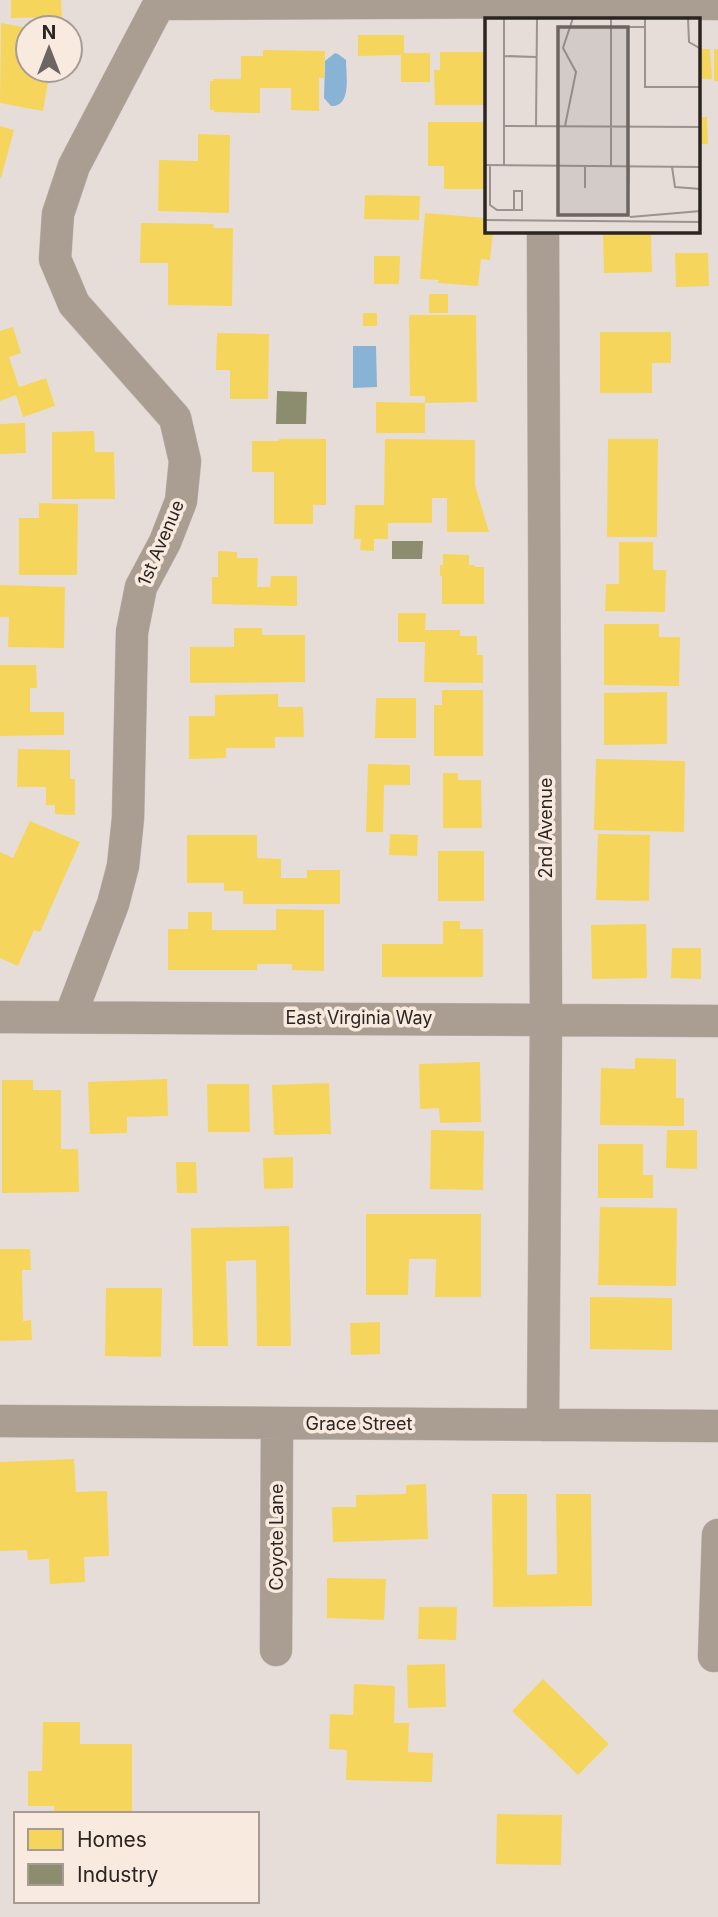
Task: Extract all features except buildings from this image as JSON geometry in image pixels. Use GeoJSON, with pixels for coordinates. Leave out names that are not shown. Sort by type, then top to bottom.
{"type":"FeatureCollection","features":[{"type":"Feature","properties":{"kind":"street"},"geometry":{"type":"LineString","coordinates":[[159,2],[542,7],[718,4]]}},
{"type":"Feature","properties":{"kind":"street","name":"1st Avenue"},"geometry":{"type":"LineString","coordinates":[[70,1017],[113,904],[123,866],[128,818],[132,632],[141,587],[165,542],[181,501],[185,460],[175,418],[74,304],[55,259],[58,214],[74,166],[159,2]]}},
{"type":"Feature","properties":{"kind":"street","name":"2nd Avenue"},"geometry":{"type":"LineString","coordinates":[[543,233],[546,1019],[543,1425]]}},
{"type":"Feature","properties":{"kind":"street","name":"East Virginia Way"},"geometry":{"type":"LineString","coordinates":[[0,1017],[718,1021]]}},
{"type":"Feature","properties":{"kind":"street","name":"Grace Street"},"geometry":{"type":"LineString","coordinates":[[0,1421],[718,1426]]}},
{"type":"Feature","properties":{"kind":"street","name":"Coyote Lane"},"geometry":{"type":"LineString","coordinates":[[276,1650],[277,1423]]}},
{"type":"Feature","properties":{"kind":"street"},"geometry":{"type":"LineString","coordinates":[[714,1656],[718,1535]]}},
{"type":"Feature","properties":{"kind":"water"},"geometry":{"type":"Polygon","coordinates":[[[335,53],[346,60],[346,89],[342,101],[331,106],[324,98],[325,61],[335,53]]]}},
{"type":"Feature","properties":{"kind":"water"},"geometry":{"type":"Polygon","coordinates":[[[353,346],[376,346],[377,387],[353,388],[353,346]]]}}]}
